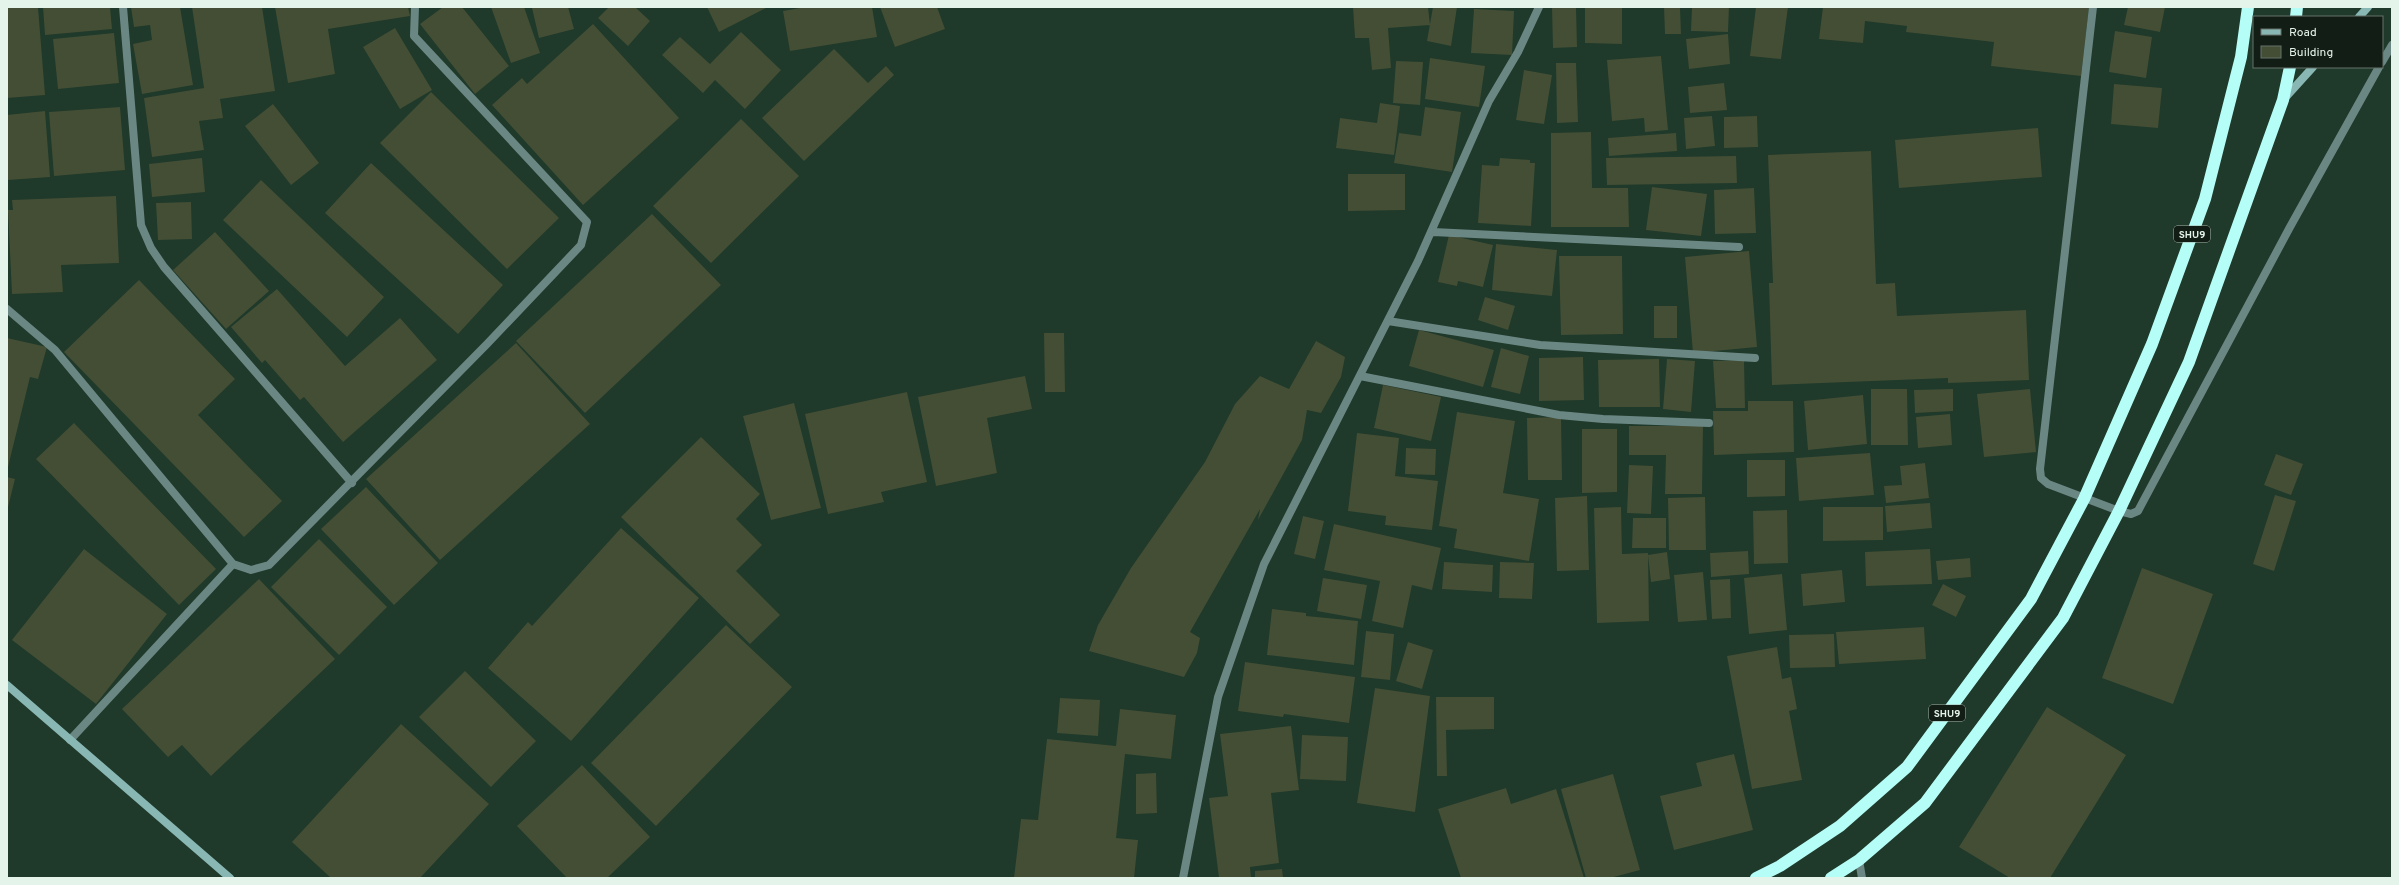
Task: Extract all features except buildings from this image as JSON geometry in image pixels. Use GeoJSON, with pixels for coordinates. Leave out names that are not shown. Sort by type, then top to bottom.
{"type":"FeatureCollection","features":[{"type":"Feature","properties":{"kind":"highway","name":"SHU9"},"geometry":{"type":"LineString","coordinates":[[1756,878],[1780,866],[1840,826],[1907,767],[2031,599],[2084,499],[2152,344],[2205,199],[2241,57],[2248,7]]}},
{"type":"Feature","properties":{"kind":"highway"},"geometry":{"type":"LineString","coordinates":[[1831,878],[1859,860],[1925,803],[2063,618],[2118,511],[2189,362],[2284,100],[2290,68]]}},
{"type":"Feature","properties":{"kind":"street"},"geometry":{"type":"LineString","coordinates":[[123,7],[141,225],[151,248],[352,483]]}},
{"type":"Feature","properties":{"kind":"street"},"geometry":{"type":"LineString","coordinates":[[7,309],[55,350],[233,564],[251,570],[269,565],[352,483],[488,344],[581,245],[587,222],[414,36],[415,7]]}},
{"type":"Feature","properties":{"kind":"street"},"geometry":{"type":"LineString","coordinates":[[1183,878],[1218,697],[1264,564],[1433,232],[1489,101],[1518,52],[1539,7]]}},
{"type":"Feature","properties":{"kind":"street"},"geometry":{"type":"LineString","coordinates":[[2093,7],[2040,469],[2041,478],[2048,484],[2084,499],[2131,514],[2138,511],[2290,227],[2378,68]]}},
{"type":"Feature","properties":{"kind":"street"},"geometry":{"type":"LineString","coordinates":[[2360,16],[2368,7]]}},
{"type":"Feature","properties":{"kind":"street"},"geometry":{"type":"LineString","coordinates":[[2383,60],[2392,45]]}},
{"type":"Feature","properties":{"kind":"street"},"geometry":{"type":"LineString","coordinates":[[2284,100],[2312,68]]}},
{"type":"Feature","properties":{"kind":"street"},"geometry":{"type":"LineString","coordinates":[[1433,232],[1740,247]]}},
{"type":"Feature","properties":{"kind":"street"},"geometry":{"type":"LineString","coordinates":[[1388,321],[1540,346],[1756,358]]}},
{"type":"Feature","properties":{"kind":"street"},"geometry":{"type":"LineString","coordinates":[[1360,376],[1559,415],[1603,419],[1709,423]]}},
{"type":"Feature","properties":{"kind":"street"},"geometry":{"type":"LineString","coordinates":[[70,740],[233,564]]}},
{"type":"Feature","properties":{"kind":"street"},"geometry":{"type":"LineString","coordinates":[[7,685],[230,878]]}},
{"type":"Feature","properties":{"kind":"street"},"geometry":{"type":"LineString","coordinates":[[1859,860],[1862,878]]}}]}
